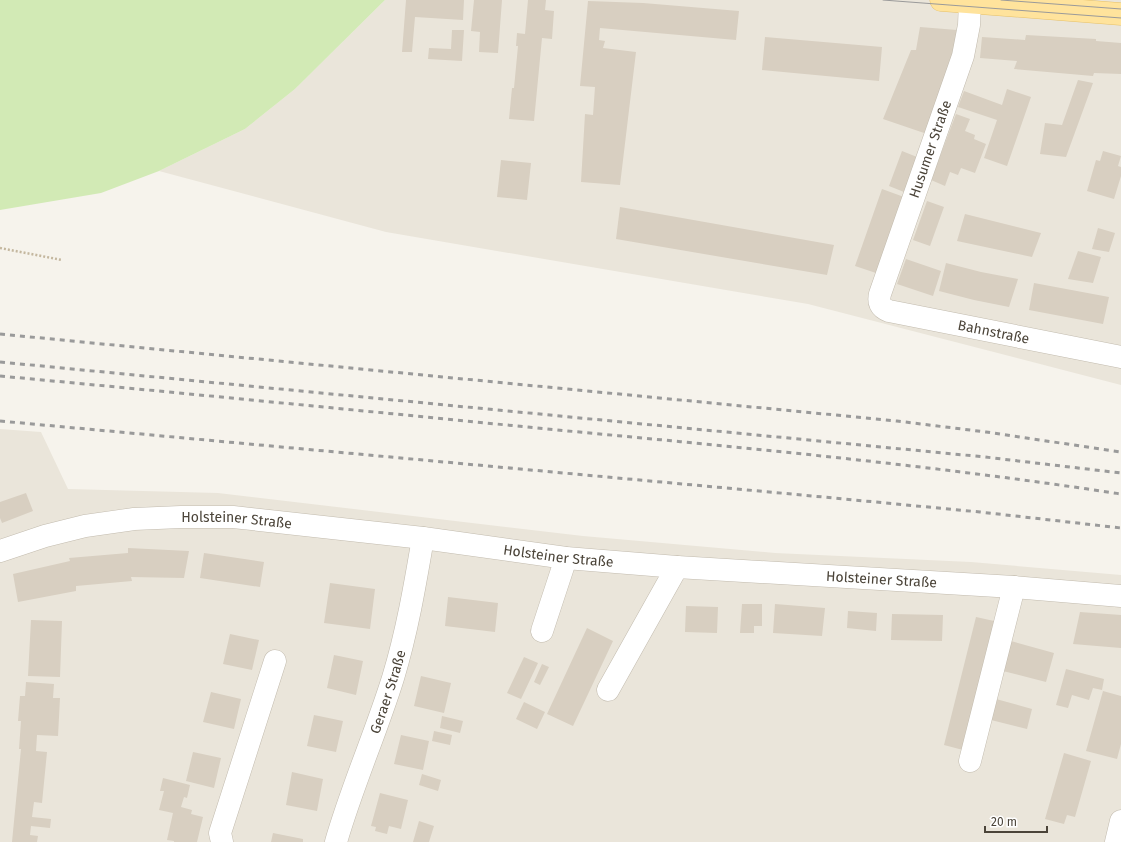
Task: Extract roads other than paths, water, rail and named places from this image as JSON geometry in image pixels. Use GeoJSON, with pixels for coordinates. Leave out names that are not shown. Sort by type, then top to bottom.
{"type":"FeatureCollection","features":[{"type":"Feature","properties":{"kind":"main road"},"geometry":{"type":"LineString","coordinates":[[941,0],[1121,14]]}},
{"type":"Feature","properties":{"kind":"street","name":"Husumer Straße"},"geometry":{"type":"LineString","coordinates":[[880,294],[963,56],[969,25],[970,2]]}},
{"type":"Feature","properties":{"kind":"street","name":"Bahnstraße"},"geometry":{"type":"LineString","coordinates":[[880,294],[880,304],[884,309],[889,311],[1121,357]]}},
{"type":"Feature","properties":{"kind":"street","name":"Holsteiner Straße"},"geometry":{"type":"LineString","coordinates":[[0,551],[45,536],[85,526],[134,519],[233,517],[423,538],[566,558],[677,567],[1014,587],[1121,596]]}},
{"type":"Feature","properties":{"kind":"street","name":"Geraer Straße"},"geometry":{"type":"LineString","coordinates":[[336,842],[380,719],[401,653],[423,538]]}},
{"type":"Feature","properties":{"kind":"street"},"geometry":{"type":"LineString","coordinates":[[542,631],[566,558]]}},
{"type":"Feature","properties":{"kind":"street"},"geometry":{"type":"LineString","coordinates":[[608,690],[677,567]]}},
{"type":"Feature","properties":{"kind":"street"},"geometry":{"type":"LineString","coordinates":[[970,761],[1014,587]]}},
{"type":"Feature","properties":{"kind":"street"},"geometry":{"type":"LineString","coordinates":[[222,842],[220,833],[275,661]]}},
{"type":"Feature","properties":{"kind":"street"},"geometry":{"type":"LineString","coordinates":[[1116,842],[1121,821]]}},
{"type":"Feature","properties":{"kind":"tram line"},"geometry":{"type":"LineString","coordinates":[[883,0],[1121,18]]}},
{"type":"Feature","properties":{"kind":"tram line"},"geometry":{"type":"LineString","coordinates":[[1001,0],[1121,9]]}},
{"type":"Feature","properties":{"kind":"railway"},"geometry":{"type":"LineString","coordinates":[[0,334],[897,421],[986,432],[1121,452]]}},
{"type":"Feature","properties":{"kind":"railway"},"geometry":{"type":"LineString","coordinates":[[0,362],[985,457],[1121,473]]}},
{"type":"Feature","properties":{"kind":"railway"},"geometry":{"type":"LineString","coordinates":[[0,376],[835,457],[978,474],[1121,494]]}},
{"type":"Feature","properties":{"kind":"railway"},"geometry":{"type":"LineString","coordinates":[[0,421],[802,495],[980,512],[1121,528]]}}]}
